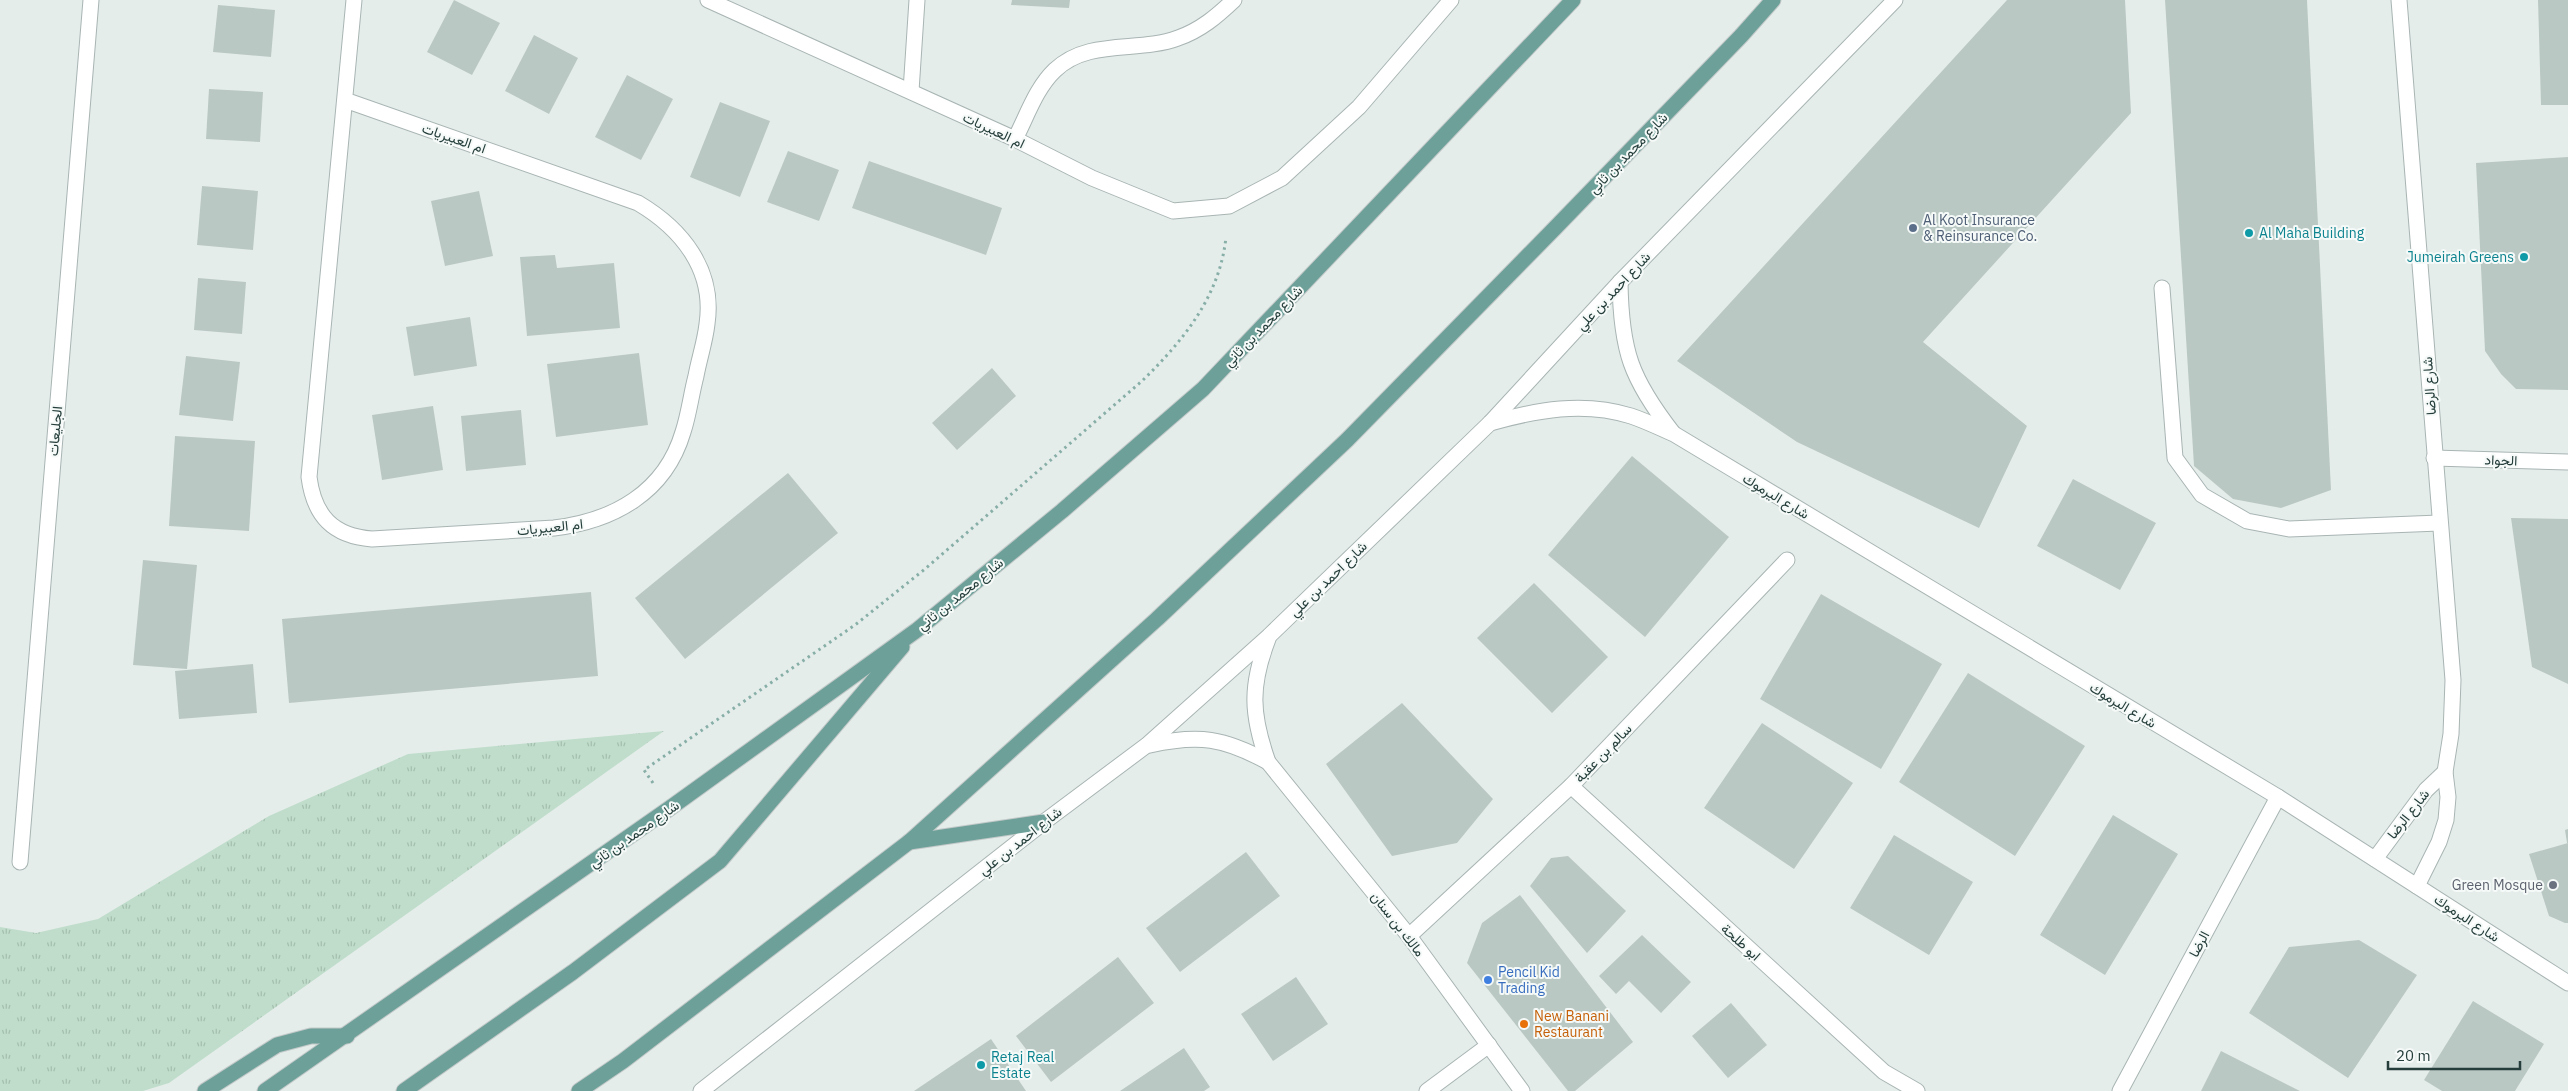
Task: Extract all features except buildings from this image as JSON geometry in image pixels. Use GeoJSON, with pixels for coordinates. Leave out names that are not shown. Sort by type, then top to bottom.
{"type":"FeatureCollection","features":[{"type":"Feature","properties":{"kind":"main road","name":"شارع محمد بن ثاني"},"geometry":{"type":"LineString","coordinates":[[265,1091],[347,1036],[670,808],[917,630],[1062,511],[1203,389],[1573,0]]}},
{"type":"Feature","properties":{"kind":"main road","name":"شارع محمد بن ثاني"},"geometry":{"type":"LineString","coordinates":[[580,1091],[623,1061],[909,842],[1157,619],[1347,440],[1563,220],[1741,36],[1773,0]]}},
{"type":"Feature","properties":{"kind":"main road"},"geometry":{"type":"LineString","coordinates":[[404,1091],[573,972],[720,861],[917,630]]}},
{"type":"Feature","properties":{"kind":"main road"},"geometry":{"type":"LineString","coordinates":[[909,842],[1044,822]]}},
{"type":"Feature","properties":{"kind":"main road"},"geometry":{"type":"LineString","coordinates":[[204,1091],[277,1045],[311,1036],[347,1036]]}},
{"type":"Feature","properties":{"kind":"street","name":"الجليعات"},"geometry":{"type":"LineString","coordinates":[[20,862],[91,0]]}},
{"type":"Feature","properties":{"kind":"street","name":"ام العبيريات"},"geometry":{"type":"LineString","coordinates":[[345,100],[638,203],[666,221],[692,252],[702,275],[707,299],[707,323],[683,433],[672,459],[655,482],[634,501],[609,516],[582,525],[372,539],[340,532],[327,522],[317,509],[311,494],[309,477],[354,0]]}},
{"type":"Feature","properties":{"kind":"street","name":"ام العبيريات"},"geometry":{"type":"LineString","coordinates":[[708,0],[1015,139],[1092,178],[1173,211],[1229,206],[1282,178],[1359,107],[1450,0]]}},
{"type":"Feature","properties":{"kind":"street"},"geometry":{"type":"LineString","coordinates":[[911,91],[917,0]]}},
{"type":"Feature","properties":{"kind":"street"},"geometry":{"type":"LineString","coordinates":[[1015,139],[1040,90],[1056,70],[1078,56],[1098,49],[1142,45],[1177,39],[1204,26],[1234,0]]}},
{"type":"Feature","properties":{"kind":"street","name":"شارع احمد بن علي"},"geometry":{"type":"LineString","coordinates":[[701,1091],[1044,822],[1148,745],[1269,636],[1490,423],[1620,282],[1895,0]]}},
{"type":"Feature","properties":{"kind":"street","name":"شارع الرضا"},"geometry":{"type":"LineString","coordinates":[[2399,0],[2439,523],[2453,680],[2451,734],[2445,772],[2448,797],[2446,820],[2439,842],[2417,886]]}},
{"type":"Feature","properties":{"kind":"street","name":"شارع اليرموك"},"geometry":{"type":"LineString","coordinates":[[1620,282],[1620,324],[1630,364],[1648,401],[1674,434]]}},
{"type":"Feature","properties":{"kind":"street"},"geometry":{"type":"LineString","coordinates":[[2162,288],[2175,458],[2202,495],[2247,521],[2290,529],[2439,523]]}},
{"type":"Feature","properties":{"kind":"street","name":"شارع اليرموك"},"geometry":{"type":"LineString","coordinates":[[1490,423],[1536,410],[1583,408],[1630,416],[1674,434],[2278,798],[2568,983]]}},
{"type":"Feature","properties":{"kind":"street","name":"الجواد"},"geometry":{"type":"LineString","coordinates":[[2434,458],[2568,462]]}},
{"type":"Feature","properties":{"kind":"street","name":"سالم بن عقبة"},"geometry":{"type":"LineString","coordinates":[[1409,936],[1571,786],[1786,560]]}},
{"type":"Feature","properties":{"kind":"street","name":"مالك بن سنان"},"geometry":{"type":"LineString","coordinates":[[1269,636],[1257,666],[1254,698],[1257,731],[1268,762],[1409,936],[1522,1091]]}},
{"type":"Feature","properties":{"kind":"street","name":"مالك بن سنان"},"geometry":{"type":"LineString","coordinates":[[1148,745],[1178,738],[1210,739],[1240,747],[1268,762]]}},
{"type":"Feature","properties":{"kind":"street","name":"شارع الرضا"},"geometry":{"type":"LineString","coordinates":[[2374,859],[2413,805],[2445,772]]}},
{"type":"Feature","properties":{"kind":"street","name":"ابو طلحة"},"geometry":{"type":"LineString","coordinates":[[1571,786],[1884,1072],[1917,1091]]}},
{"type":"Feature","properties":{"kind":"street","name":"الرضا"},"geometry":{"type":"LineString","coordinates":[[2120,1091],[2278,798]]}},
{"type":"Feature","properties":{"kind":"street"},"geometry":{"type":"LineString","coordinates":[[1427,1091],[1489,1046]]}},
{"type":"Feature","properties":{"kind":"path"},"geometry":{"type":"LineString","coordinates":[[670,808],[644,770],[863,619],[925,570],[1142,381],[1172,351],[1197,320],[1214,284],[1225,246],[1229,206]]}},
{"type":"Feature","properties":{"kind":"green space"},"geometry":{"type":"Polygon","coordinates":[[[664,731],[169,1083],[143,1091],[0,1091],[0,927],[36,933],[98,919],[269,816],[408,754],[664,731]]]}},
{"type":"Feature","properties":{"kind":"place","name":"Al Koot Insurance & Reinsurance Co."},"geometry":{"type":"Point","coordinates":[1913,228]}},
{"type":"Feature","properties":{"kind":"place","name":"Al Maha Building"},"geometry":{"type":"Point","coordinates":[2249,233]}},
{"type":"Feature","properties":{"kind":"place","name":"Jumeirah Greens"},"geometry":{"type":"Point","coordinates":[2524,257]}},
{"type":"Feature","properties":{"kind":"place","name":"Green Mosque"},"geometry":{"type":"Point","coordinates":[2553,885]}},
{"type":"Feature","properties":{"kind":"place","name":"Pencil Kid Trading"},"geometry":{"type":"Point","coordinates":[1488,980]}},
{"type":"Feature","properties":{"kind":"place","name":"New Banani Restaurant"},"geometry":{"type":"Point","coordinates":[1524,1024]}},
{"type":"Feature","properties":{"kind":"place","name":"Retaj Real Estate"},"geometry":{"type":"Point","coordinates":[981,1065]}}]}
